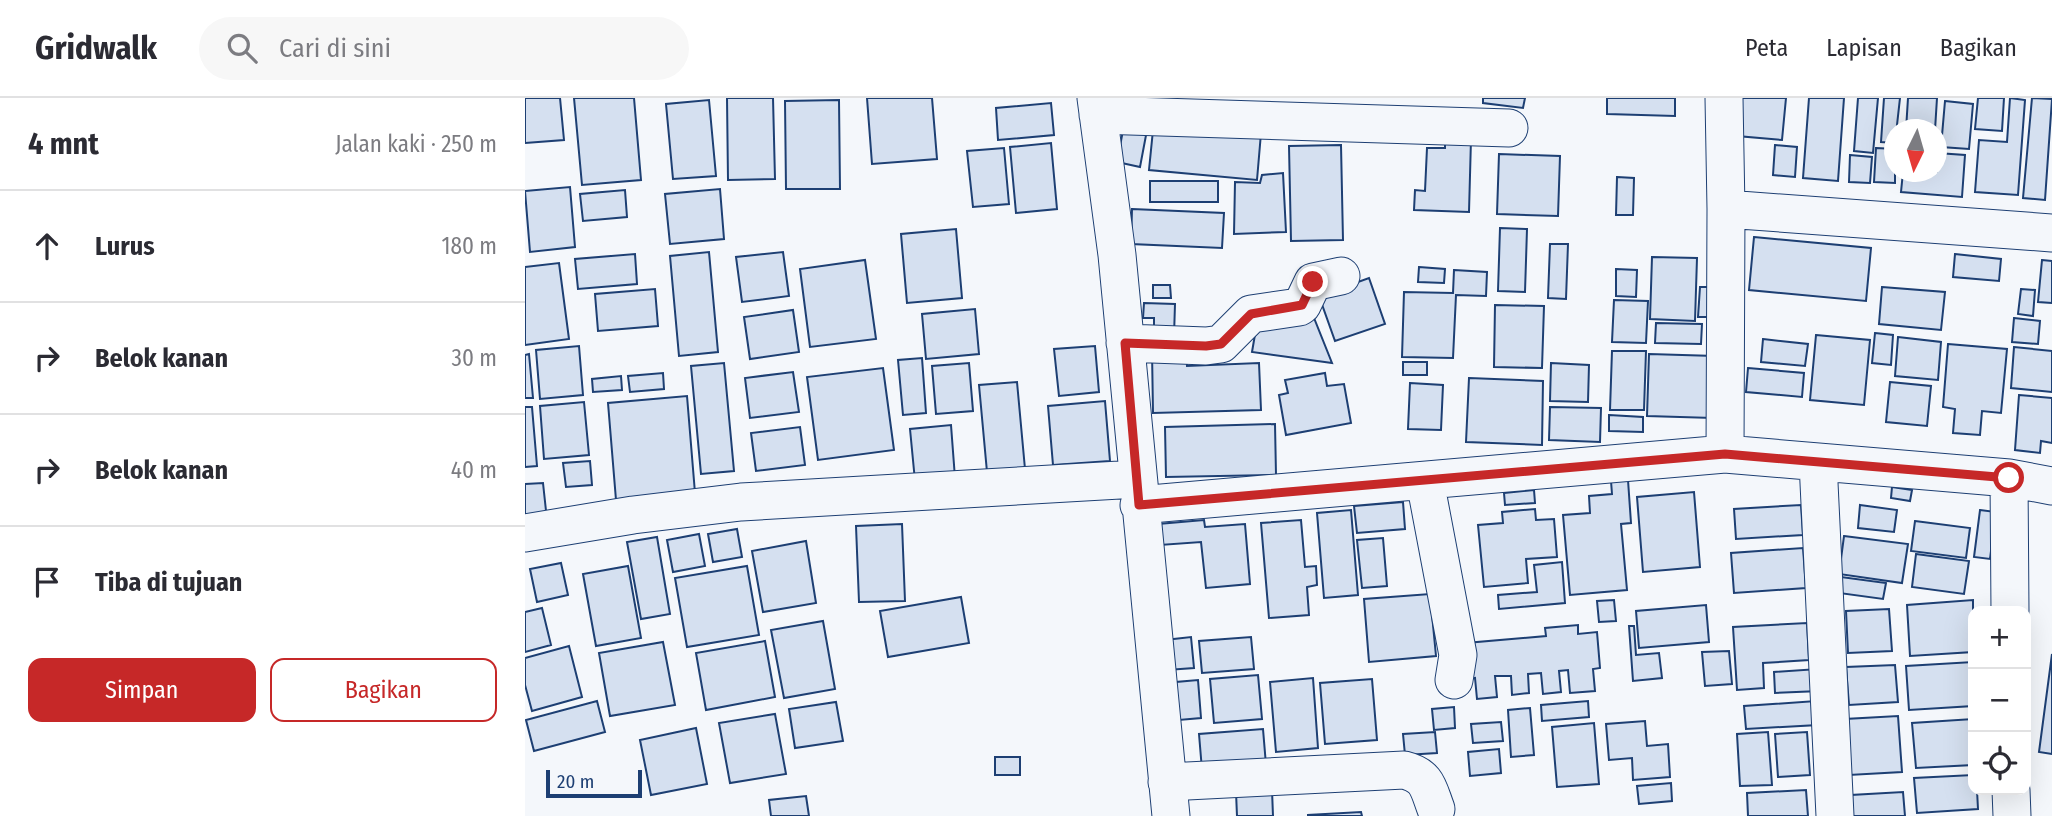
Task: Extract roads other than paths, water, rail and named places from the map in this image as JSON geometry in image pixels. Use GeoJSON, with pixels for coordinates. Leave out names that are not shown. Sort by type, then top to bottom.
{"type":"FeatureCollection","features":[{"type":"Feature","properties":{"kind":"street"},"geometry":{"type":"LineString","coordinates":[[1724,98],[1725,454]]}},
{"type":"Feature","properties":{"kind":"street"},"geometry":{"type":"LineString","coordinates":[[1436,809],[1425,780],[1417,773],[1404,770],[1169,799],[1117,256],[1097,106],[1509,128]]}},
{"type":"Feature","properties":{"kind":"street"},"geometry":{"type":"LineString","coordinates":[[1726,209],[2052,233]]}},
{"type":"Feature","properties":{"kind":"street"},"geometry":{"type":"LineString","coordinates":[[1125,343],[1206,346],[1221,344],[1251,314],[1299,307],[1313,282],[1341,276]]}},
{"type":"Feature","properties":{"kind":"street"},"geometry":{"type":"LineString","coordinates":[[525,533],[633,515],[741,502],[1138,492],[1425,481],[1725,454],[2009,478],[2052,486]]}},
{"type":"Feature","properties":{"kind":"street"},"geometry":{"type":"LineString","coordinates":[[1818,462],[1835,816]]}},
{"type":"Feature","properties":{"kind":"street"},"geometry":{"type":"LineString","coordinates":[[2009,478],[2010,606]]}},
{"type":"Feature","properties":{"kind":"street"},"geometry":{"type":"LineString","coordinates":[[1425,481],[1458,655],[1454,680]]}},
{"type":"Feature","properties":{"kind":"street"},"geometry":{"type":"LineString","coordinates":[[2011,795],[2012,816]]}}]}
